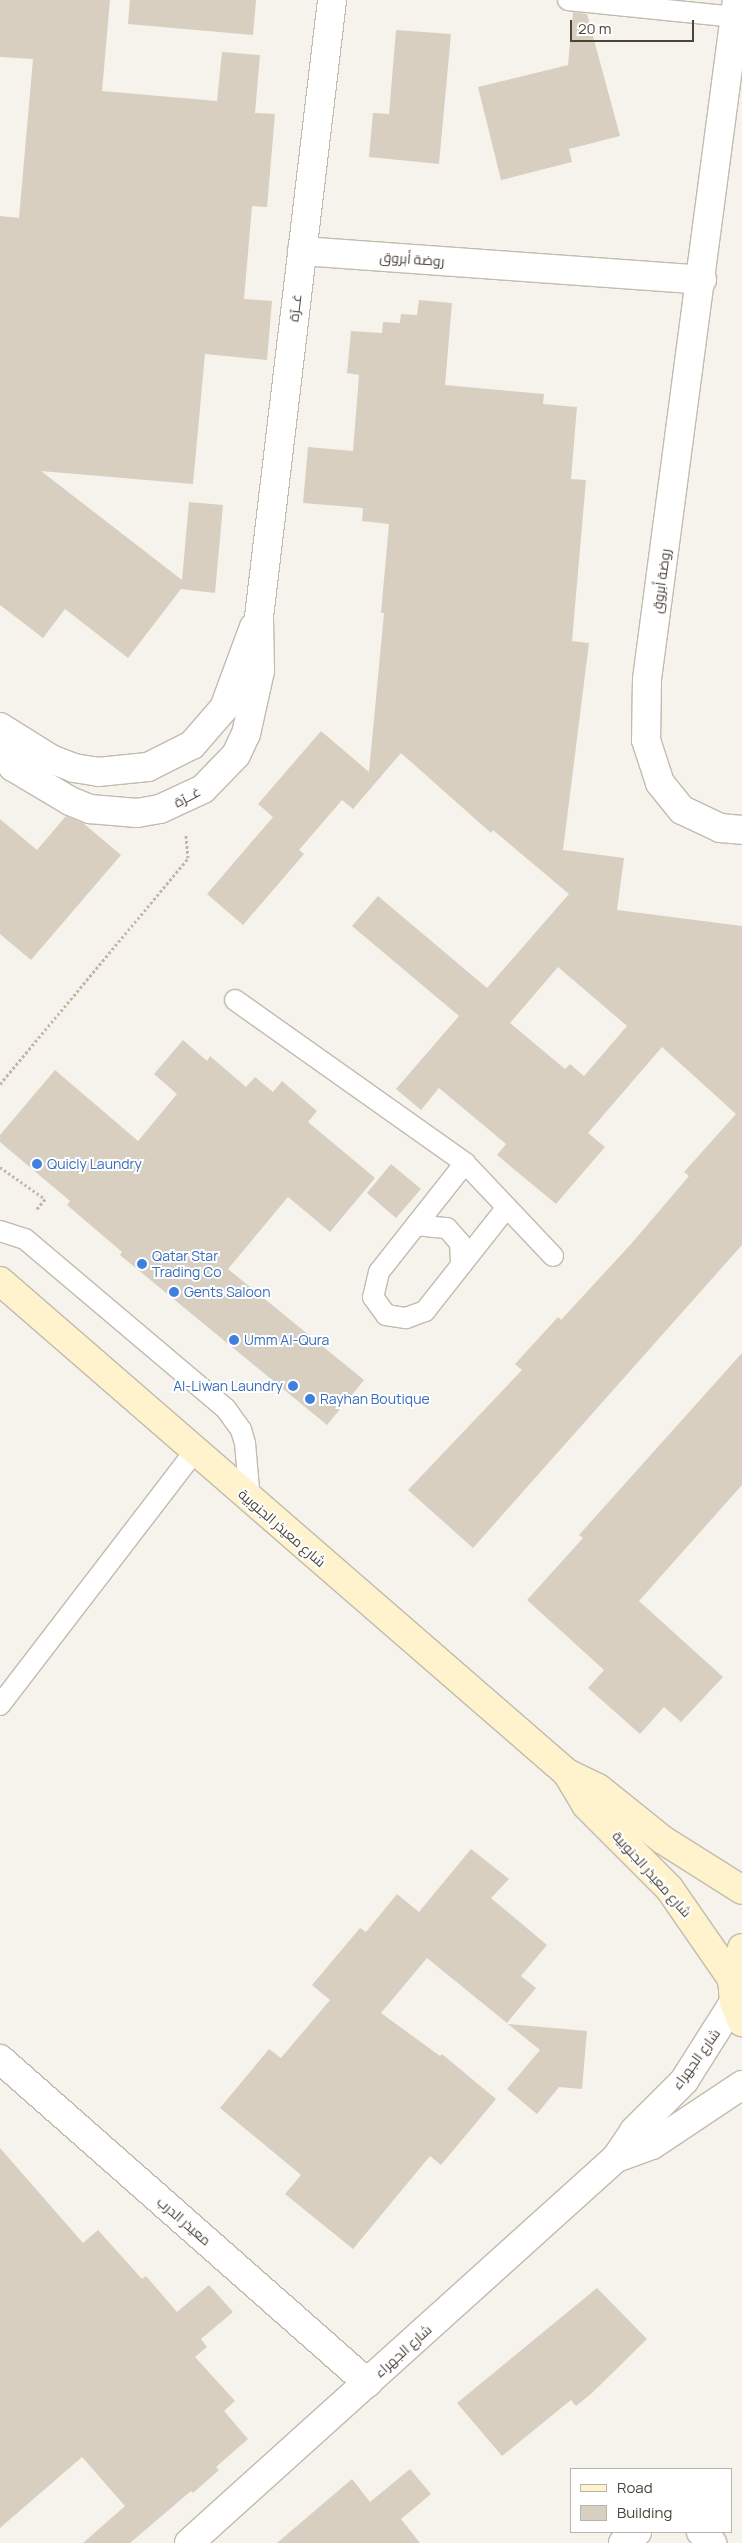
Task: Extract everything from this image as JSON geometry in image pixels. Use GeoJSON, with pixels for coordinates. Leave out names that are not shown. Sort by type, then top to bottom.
{"type":"FeatureCollection","features":[{"type":"Feature","properties":{"kind":"street","name":"غــرّة"},"geometry":{"type":"LineString","coordinates":[[0,752],[13,767],[70,801],[90,809],[137,813],[160,809],[182,801],[221,774],[246,734],[260,671],[259,616],[332,0]]}},
{"type":"Feature","properties":{"kind":"street","name":"روضة أبروق"},"geometry":{"type":"LineString","coordinates":[[736,8],[702,280],[647,679],[646,740],[660,783],[682,810],[720,828],[742,830]]}},
{"type":"Feature","properties":{"kind":"street","name":"روضة أبروق"},"geometry":{"type":"LineString","coordinates":[[302,251],[702,280]]}},
{"type":"Feature","properties":{"kind":"street","name":"غــرّة"},"geometry":{"type":"LineString","coordinates":[[0,727],[51,759],[74,768],[123,772],[170,758],[192,745],[224,708],[259,616]]}},
{"type":"Feature","properties":{"kind":"street","name":"شارع معيذر الجنوبية"},"geometry":{"type":"LineString","coordinates":[[0,1281],[566,1773],[598,1788],[664,1840],[742,1890]]}},
{"type":"Feature","properties":{"kind":"street","name":"شارع معيذر الجنوبية"},"geometry":{"type":"LineString","coordinates":[[566,1773],[586,1805],[674,1896],[736,2001]]}},
{"type":"Feature","properties":{"kind":"street"},"geometry":{"type":"LineString","coordinates":[[736,2001],[742,1948]]}},
{"type":"Feature","properties":{"kind":"street","name":"شارع الجهراء"},"geometry":{"type":"LineString","coordinates":[[189,2543],[616,2158],[634,2131],[684,2081],[736,2001]]}},
{"type":"Feature","properties":{"kind":"street","name":"معيذر الدرب"},"geometry":{"type":"LineString","coordinates":[[0,2059],[367,2383]]}},
{"type":"Feature","properties":{"kind":"street","name":"شارع الجهراء"},"geometry":{"type":"LineString","coordinates":[[616,2158],[652,2145],[710,2103],[742,2085]]}},
{"type":"Feature","properties":{"kind":"street"},"geometry":{"type":"LineString","coordinates":[[623,2543],[636,2533]]}},
{"type":"Feature","properties":{"kind":"street"},"geometry":{"type":"LineString","coordinates":[[702,2533],[712,2543]]}},
{"type":"Feature","properties":{"kind":"lane"},"geometry":{"type":"LineString","coordinates":[[568,0],[736,8]]}},
{"type":"Feature","properties":{"kind":"lane"},"geometry":{"type":"LineString","coordinates":[[235,1000],[465,1163],[553,1256]]}},
{"type":"Feature","properties":{"kind":"lane"},"geometry":{"type":"LineString","coordinates":[[465,1163],[379,1272],[373,1297],[386,1315],[406,1318],[425,1311],[507,1207]]}},
{"type":"Feature","properties":{"kind":"lane"},"geometry":{"type":"LineString","coordinates":[[416,1225],[447,1228],[460,1243],[461,1265]]}},
{"type":"Feature","properties":{"kind":"lane"},"geometry":{"type":"LineString","coordinates":[[9,1232],[226,1408],[243,1437],[250,1500]]}},
{"type":"Feature","properties":{"kind":"lane"},"geometry":{"type":"LineString","coordinates":[[0,1706],[195,1451]]}},
{"type":"Feature","properties":{"kind":"path"},"geometry":{"type":"LineString","coordinates":[[0,1084],[188,858],[182,801]]}},
{"type":"Feature","properties":{"kind":"path"},"geometry":{"type":"LineString","coordinates":[[0,1167],[45,1199],[9,1232]]}},
{"type":"Feature","properties":{"kind":"building"},"geometry":{"type":"Polygon","coordinates":[[[0,0],[110,0],[102,91],[217,101],[222,52],[260,55],[255,113],[275,114],[267,207],[252,206],[244,299],[272,301],[267,360],[205,354],[193,484],[41,471],[182,580],[189,502],[223,505],[215,593],[181,589],[128,658],[65,609],[43,638],[0,605],[0,216],[19,218],[33,59],[0,57],[0,0]]]}},
{"type":"Feature","properties":{"kind":"building"},"geometry":{"type":"Polygon","coordinates":[[[130,0],[256,0],[253,35],[128,24],[130,0]]]}},
{"type":"Feature","properties":{"kind":"building"},"geometry":{"type":"Polygon","coordinates":[[[573,12],[587,14],[620,136],[569,149],[572,162],[501,180],[478,87],[568,65],[573,12]]]}},
{"type":"Feature","properties":{"kind":"building"},"geometry":{"type":"Polygon","coordinates":[[[396,30],[451,34],[439,164],[369,157],[373,113],[389,114],[396,30]]]}},
{"type":"Feature","properties":{"kind":"building"},"geometry":{"type":"Polygon","coordinates":[[[419,300],[452,303],[445,385],[544,394],[543,404],[577,407],[571,479],[586,480],[572,641],[589,643],[563,850],[624,858],[617,910],[742,926],[742,1245],[473,1548],[408,1490],[522,1370],[515,1364],[558,1317],[561,1320],[631,1244],[689,1176],[684,1172],[736,1114],[662,1047],[588,1133],[605,1147],[556,1204],[497,1155],[506,1144],[439,1088],[421,1110],[396,1089],[459,1016],[352,926],[378,896],[487,988],[569,894],[493,830],[491,833],[401,753],[353,809],[342,800],[299,850],[304,854],[243,925],[207,894],[273,817],[258,804],[321,731],[369,772],[384,613],[381,613],[389,524],[362,521],[363,508],[303,503],[308,447],[353,451],[359,375],[347,373],[351,331],[382,333],[383,322],[400,323],[401,314],[417,315],[419,300]],[[558,967],[510,1023],[565,1069],[570,1064],[584,1076],[627,1026],[558,967]]]}},
{"type":"Feature","properties":{"kind":"building"},"geometry":{"type":"Polygon","coordinates":[[[66,816],[83,823],[121,855],[31,960],[0,934],[0,819],[37,850],[66,816]]]}},
{"type":"Feature","properties":{"kind":"building"},"geometry":{"type":"Polygon","coordinates":[[[183,1040],[207,1061],[210,1056],[246,1087],[255,1077],[273,1092],[282,1081],[317,1111],[308,1122],[375,1178],[330,1232],[288,1197],[228,1269],[364,1380],[327,1425],[120,1255],[122,1252],[67,1205],[70,1201],[0,1142],[0,1135],[55,1070],[138,1141],[177,1094],[154,1074],[183,1040]]]}},
{"type":"Feature","properties":{"kind":"building"},"geometry":{"type":"Polygon","coordinates":[[[391,1164],[421,1189],[396,1218],[367,1193],[391,1164]]]}},
{"type":"Feature","properties":{"kind":"building"},"geometry":{"type":"Polygon","coordinates":[[[742,1353],[742,1485],[639,1601],[723,1677],[681,1722],[664,1707],[640,1734],[588,1688],[604,1670],[527,1600],[583,1538],[579,1535],[742,1353]]]}},
{"type":"Feature","properties":{"kind":"building"},"geometry":{"type":"Polygon","coordinates":[[[471,1849],[509,1879],[491,1898],[547,1945],[521,1976],[536,1988],[507,2023],[427,1958],[381,2013],[440,2056],[442,2054],[496,2099],[441,2165],[430,2156],[353,2249],[285,2194],[301,2175],[220,2108],[269,2049],[281,2058],[330,2000],[312,1985],[360,1928],[366,1932],[397,1894],[419,1912],[471,1849]]]}},
{"type":"Feature","properties":{"kind":"building"},"geometry":{"type":"Polygon","coordinates":[[[508,2024],[587,2031],[582,2089],[559,2087],[537,2114],[507,2089],[540,2050],[508,2024]]]}},
{"type":"Feature","properties":{"kind":"building"},"geometry":{"type":"Polygon","coordinates":[[[0,2148],[83,2243],[98,2230],[142,2279],[146,2276],[177,2312],[209,2285],[233,2312],[201,2339],[207,2347],[195,2357],[235,2401],[224,2411],[248,2439],[216,2467],[219,2470],[193,2493],[191,2491],[130,2543],[83,2543],[125,2506],[82,2457],[0,2528],[0,2148]]]}},
{"type":"Feature","properties":{"kind":"building"},"geometry":{"type":"Polygon","coordinates":[[[597,2288],[647,2339],[591,2394],[576,2406],[571,2400],[502,2456],[457,2403],[597,2288]]]}},
{"type":"Feature","properties":{"kind":"building"},"geometry":{"type":"Polygon","coordinates":[[[410,2469],[431,2494],[401,2519],[420,2543],[277,2543],[352,2479],[370,2502],[410,2469]]]}},
{"type":"Feature","properties":{"kind":"place","name":"Quicly Laundry"},"geometry":{"type":"Point","coordinates":[37,1164]}},
{"type":"Feature","properties":{"kind":"place","name":"Qatar Star Trading Co"},"geometry":{"type":"Point","coordinates":[142,1264]}},
{"type":"Feature","properties":{"kind":"place","name":"Gents Saloon"},"geometry":{"type":"Point","coordinates":[174,1292]}},
{"type":"Feature","properties":{"kind":"place","name":"Umm Al-Qura"},"geometry":{"type":"Point","coordinates":[234,1340]}},
{"type":"Feature","properties":{"kind":"place","name":"Al-Liwan Laundry"},"geometry":{"type":"Point","coordinates":[293,1386]}},
{"type":"Feature","properties":{"kind":"place","name":"Rayhan Boutique"},"geometry":{"type":"Point","coordinates":[310,1399]}}]}
